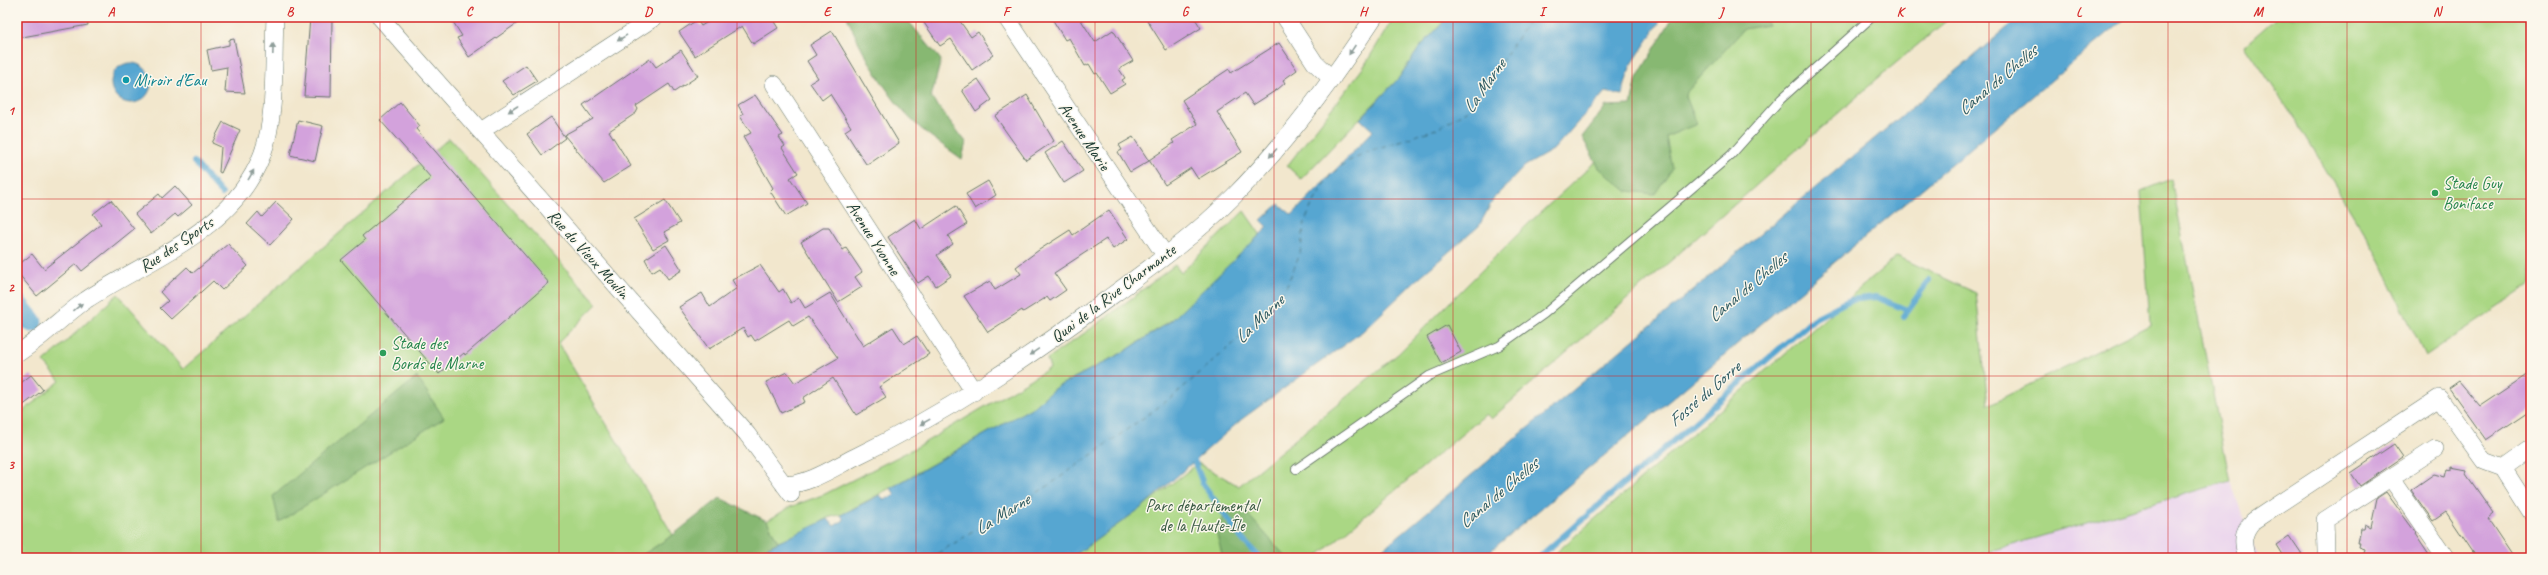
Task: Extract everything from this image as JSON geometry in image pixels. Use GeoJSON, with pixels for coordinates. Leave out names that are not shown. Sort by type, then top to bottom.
{"type":"FeatureCollection","features":[{"type":"Feature","properties":{"kind":"street","name":"Rue des Sports"},"geometry":{"type":"LineString","coordinates":[[17,354],[44,336],[85,301],[194,236],[214,221],[243,189],[262,156],[270,130],[275,17]]}},
{"type":"Feature","properties":{"kind":"street","name":"Rue du Vieux Moulin"},"geometry":{"type":"LineString","coordinates":[[380,17],[747,434],[788,491]]}},
{"type":"Feature","properties":{"kind":"street"},"geometry":{"type":"LineString","coordinates":[[481,131],[655,17]]}},
{"type":"Feature","properties":{"kind":"street","name":"Avenue Marie"},"geometry":{"type":"LineString","coordinates":[[1006,17],[1165,255]]}},
{"type":"Feature","properties":{"kind":"street"},"geometry":{"type":"LineString","coordinates":[[1285,17],[1315,63],[1332,79]]}},
{"type":"Feature","properties":{"kind":"street","name":"Quai de la Rive Charmante"},"geometry":{"type":"LineString","coordinates":[[788,491],[925,422],[974,392],[1082,318],[1165,255],[1233,197],[1281,144],[1332,79],[1374,17]]}},
{"type":"Feature","properties":{"kind":"street","name":"Avenue Yvonne"},"geometry":{"type":"LineString","coordinates":[[774,84],[974,392]]}},
{"type":"Feature","properties":{"kind":"street"},"geometry":{"type":"LineString","coordinates":[[2247,558],[2243,545],[2243,539],[2247,528],[2253,521],[2439,398],[2484,461],[2503,468],[2531,512]]}},
{"type":"Feature","properties":{"kind":"street"},"geometry":{"type":"LineString","coordinates":[[2503,468],[2531,448]]}},
{"type":"Feature","properties":{"kind":"street"},"geometry":{"type":"LineString","coordinates":[[2326,551],[2325,520],[2435,449]]}},
{"type":"Feature","properties":{"kind":"street"},"geometry":{"type":"LineString","coordinates":[[2391,478],[2446,558]]}},
{"type":"Feature","properties":{"kind":"lane"},"geometry":{"type":"LineString","coordinates":[[1296,469],[1429,376],[1499,346],[1538,319],[1731,155],[1781,99],[1872,17]]}},
{"type":"Feature","properties":{"kind":"shaded area"},"geometry":{"type":"Polygon","coordinates":[[[2230,481],[2258,558],[1967,558],[2230,481]]]}},
{"type":"Feature","properties":{"kind":"green space"},"geometry":{"type":"Polygon","coordinates":[[[847,17],[905,17],[941,60],[931,97],[966,142],[962,159],[920,128],[898,105],[883,85],[870,63],[847,17]]]}},
{"type":"Feature","properties":{"kind":"green space"},"geometry":{"type":"Polygon","coordinates":[[[1394,17],[1448,17],[1420,47],[1398,79],[1301,179],[1287,166],[1363,68],[1394,17]]]}},
{"type":"Feature","properties":{"kind":"green space"},"geometry":{"type":"Polygon","coordinates":[[[1673,17],[1766,17],[1768,25],[1744,29],[1685,94],[1697,124],[1666,137],[1672,168],[1655,194],[1627,191],[1599,168],[1582,137],[1606,106],[1631,105],[1637,78],[1673,17]]]}},
{"type":"Feature","properties":{"kind":"green space","name":"Parc départemental de la Haute-Île"},"geometry":{"type":"Polygon","coordinates":[[[1740,17],[1951,17],[1885,72],[1491,419],[1486,414],[1315,558],[1071,558],[1141,508],[1198,463],[1239,486],[1398,354],[1527,225],[1648,113],[1740,17]]]}},
{"type":"Feature","properties":{"kind":"green space","name":"Stade Guy Boniface"},"geometry":{"type":"Polygon","coordinates":[[[2277,17],[2531,17],[2531,285],[2425,356],[2377,255],[2302,130],[2245,45],[2277,17]]]}},
{"type":"Feature","properties":{"kind":"green space","name":"Stade des Bords de Marne"},"geometry":{"type":"Polygon","coordinates":[[[449,138],[597,304],[558,343],[673,535],[638,558],[17,558],[17,416],[60,381],[44,362],[118,294],[183,369],[449,138]]]}},
{"type":"Feature","properties":{"kind":"green space"},"geometry":{"type":"Polygon","coordinates":[[[2171,179],[2230,481],[1967,558],[1550,558],[1897,256],[1976,293],[1988,405],[2150,325],[2141,191],[2171,179]]]}},
{"type":"Feature","properties":{"kind":"green space"},"geometry":{"type":"Polygon","coordinates":[[[1244,211],[1260,234],[1221,278],[1183,312],[1127,350],[1055,388],[1033,407],[843,514],[827,518],[806,533],[778,542],[767,521],[790,507],[825,494],[917,447],[1050,368],[1047,359],[1099,323],[1175,265],[1181,273],[1244,211]]]}},
{"type":"Feature","properties":{"kind":"green space"},"geometry":{"type":"Polygon","coordinates":[[[417,377],[444,418],[279,522],[273,496],[417,377]]]}},
{"type":"Feature","properties":{"kind":"green space"},"geometry":{"type":"Polygon","coordinates":[[[720,498],[767,521],[778,542],[745,558],[638,558],[673,535],[720,498]]]}},
{"type":"Feature","properties":{"kind":"green space"},"geometry":{"type":"Polygon","coordinates":[[[1242,508],[1287,558],[1223,558],[1216,531],[1224,516],[1242,508]]]}},
{"type":"Feature","properties":{"kind":"water","name":"La Marne"},"geometry":{"type":"Polygon","coordinates":[[[1448,17],[1663,17],[1630,67],[1622,95],[1605,92],[1553,150],[1525,166],[1494,198],[1479,226],[1415,281],[1363,331],[1242,419],[1141,508],[1071,558],[745,558],[828,519],[834,526],[844,520],[841,515],[880,495],[884,500],[895,495],[891,488],[1033,407],[1055,388],[1124,352],[1171,321],[1268,227],[1261,220],[1279,204],[1292,215],[1373,131],[1360,119],[1398,79],[1420,47],[1448,17]]]}},
{"type":"Feature","properties":{"kind":"water","name":"Canal de Chelles"},"geometry":{"type":"Polygon","coordinates":[[[2020,17],[2127,17],[1482,558],[1372,558],[2020,17]]]}},
{"type":"Feature","properties":{"kind":"water"},"geometry":{"type":"Polygon","coordinates":[[[135,63],[142,66],[148,72],[151,83],[150,91],[142,100],[135,103],[127,103],[120,100],[112,91],[111,79],[114,72],[123,64],[135,63]]]}},
{"type":"Feature","properties":{"kind":"building"},"geometry":{"type":"Polygon","coordinates":[[[17,17],[87,17],[88,25],[17,38],[17,17]]]}},
{"type":"Feature","properties":{"kind":"building"},"geometry":{"type":"Polygon","coordinates":[[[310,17],[332,17],[331,97],[304,96],[310,17]]]}},
{"type":"Feature","properties":{"kind":"building"},"geometry":{"type":"Polygon","coordinates":[[[450,17],[526,17],[469,57],[457,38],[462,36],[450,17]]]}},
{"type":"Feature","properties":{"kind":"building"},"geometry":{"type":"Polygon","coordinates":[[[716,17],[771,17],[778,28],[753,44],[742,26],[695,56],[679,32],[697,20],[701,26],[716,17]]]}},
{"type":"Feature","properties":{"kind":"building"},"geometry":{"type":"Polygon","coordinates":[[[920,17],[957,17],[971,37],[978,32],[993,55],[972,70],[951,39],[940,46],[920,17]]]}},
{"type":"Feature","properties":{"kind":"building"},"geometry":{"type":"Polygon","coordinates":[[[1051,17],[1079,17],[1095,42],[1113,30],[1133,61],[1119,69],[1125,78],[1122,80],[1125,84],[1110,93],[1097,73],[1095,74],[1089,64],[1085,66],[1069,38],[1065,40],[1051,17]]]}},
{"type":"Feature","properties":{"kind":"building"},"geometry":{"type":"Polygon","coordinates":[[[1145,17],[1194,17],[1201,28],[1166,50],[1145,17]]]}},
{"type":"Feature","properties":{"kind":"building"},"geometry":{"type":"Polygon","coordinates":[[[832,31],[899,143],[869,164],[866,164],[845,131],[851,127],[830,94],[822,100],[810,83],[818,78],[807,61],[816,55],[810,45],[832,31]]]}},
{"type":"Feature","properties":{"kind":"building"},"geometry":{"type":"Polygon","coordinates":[[[234,39],[245,93],[225,92],[227,67],[211,70],[207,50],[229,45],[229,40],[234,39]]]}},
{"type":"Feature","properties":{"kind":"building"},"geometry":{"type":"Polygon","coordinates":[[[1279,43],[1297,70],[1283,80],[1285,83],[1278,89],[1253,105],[1245,93],[1217,112],[1242,152],[1198,179],[1191,168],[1165,185],[1149,160],[1174,143],[1172,140],[1197,124],[1182,100],[1229,69],[1231,73],[1279,43]]]}},
{"type":"Feature","properties":{"kind":"building"},"geometry":{"type":"Polygon","coordinates":[[[681,50],[698,76],[674,92],[669,84],[636,106],[638,109],[636,113],[609,131],[631,166],[604,183],[564,135],[593,119],[583,105],[650,59],[656,67],[681,50]]]}},
{"type":"Feature","properties":{"kind":"building"},"geometry":{"type":"Polygon","coordinates":[[[526,65],[537,81],[514,95],[502,81],[526,65]]]}},
{"type":"Feature","properties":{"kind":"building"},"geometry":{"type":"Polygon","coordinates":[[[978,79],[992,100],[976,112],[962,90],[978,79]]]}},
{"type":"Feature","properties":{"kind":"building"},"geometry":{"type":"Polygon","coordinates":[[[755,95],[783,135],[779,137],[785,146],[782,148],[798,173],[790,178],[807,203],[786,216],[770,191],[773,188],[743,137],[751,133],[740,116],[743,114],[738,105],[755,95]]]}},
{"type":"Feature","properties":{"kind":"building"},"geometry":{"type":"Polygon","coordinates":[[[1027,95],[1054,141],[1026,160],[995,116],[1027,95]]]}},
{"type":"Feature","properties":{"kind":"building"},"geometry":{"type":"Polygon","coordinates":[[[400,102],[420,126],[416,129],[549,283],[465,355],[464,353],[439,374],[341,260],[365,240],[362,236],[431,178],[380,120],[400,102]]]}},
{"type":"Feature","properties":{"kind":"building"},"geometry":{"type":"Polygon","coordinates":[[[551,117],[565,138],[542,155],[527,134],[551,117]]]}},
{"type":"Feature","properties":{"kind":"building"},"geometry":{"type":"Polygon","coordinates":[[[298,120],[323,126],[315,161],[290,155],[298,120]]]}},
{"type":"Feature","properties":{"kind":"building"},"geometry":{"type":"Polygon","coordinates":[[[223,122],[240,130],[221,173],[219,172],[221,147],[212,143],[223,122]]]}},
{"type":"Feature","properties":{"kind":"building"},"geometry":{"type":"Polygon","coordinates":[[[1133,137],[1149,161],[1130,172],[1118,152],[1122,150],[1119,145],[1133,137]]]}},
{"type":"Feature","properties":{"kind":"building"},"geometry":{"type":"Polygon","coordinates":[[[1063,141],[1083,171],[1064,183],[1045,153],[1063,141]]]}},
{"type":"Feature","properties":{"kind":"building"},"geometry":{"type":"Polygon","coordinates":[[[988,181],[996,195],[975,209],[966,194],[988,181]]]}},
{"type":"Feature","properties":{"kind":"building"},"geometry":{"type":"Polygon","coordinates":[[[175,186],[192,205],[178,217],[175,214],[151,234],[135,214],[159,194],[162,198],[175,186]]]}},
{"type":"Feature","properties":{"kind":"building"},"geometry":{"type":"Polygon","coordinates":[[[111,200],[134,229],[82,271],[76,264],[37,296],[17,272],[17,266],[32,254],[44,269],[101,224],[93,214],[111,200]]]}},
{"type":"Feature","properties":{"kind":"building"},"geometry":{"type":"Polygon","coordinates":[[[665,200],[680,223],[664,232],[669,240],[653,249],[634,219],[665,200]]]}},
{"type":"Feature","properties":{"kind":"building"},"geometry":{"type":"Polygon","coordinates":[[[276,202],[294,219],[270,245],[247,224],[258,212],[262,217],[276,202]]]}},
{"type":"Feature","properties":{"kind":"building"},"geometry":{"type":"Polygon","coordinates":[[[956,206],[967,224],[948,236],[953,244],[937,255],[951,276],[936,286],[929,276],[918,283],[888,237],[915,219],[921,229],[956,206]]]}},
{"type":"Feature","properties":{"kind":"building"},"geometry":{"type":"Polygon","coordinates":[[[1109,210],[1128,239],[1113,249],[1106,239],[1054,273],[1066,290],[1050,301],[1047,297],[1023,312],[1022,310],[988,332],[964,296],[990,281],[995,290],[1021,274],[1016,267],[1039,250],[1070,230],[1073,235],[1109,210]]]}},
{"type":"Feature","properties":{"kind":"building"},"geometry":{"type":"Polygon","coordinates":[[[823,228],[829,228],[843,250],[846,248],[862,272],[855,277],[862,287],[838,302],[801,242],[823,228]]]}},
{"type":"Feature","properties":{"kind":"building"},"geometry":{"type":"Polygon","coordinates":[[[228,244],[248,266],[222,290],[213,281],[171,319],[160,308],[168,301],[160,292],[187,267],[193,273],[228,244]]]}},
{"type":"Feature","properties":{"kind":"building"},"geometry":{"type":"Polygon","coordinates":[[[666,245],[682,270],[668,279],[660,267],[652,272],[645,259],[666,245]]]}},
{"type":"Feature","properties":{"kind":"building"},"geometry":{"type":"Polygon","coordinates":[[[760,265],[779,292],[783,289],[791,303],[799,298],[805,308],[830,293],[863,346],[893,327],[904,344],[917,336],[929,354],[879,387],[886,397],[856,415],[833,378],[803,398],[805,402],[781,413],[766,382],[787,372],[795,383],[838,358],[808,317],[793,326],[789,320],[755,341],[751,335],[748,337],[743,328],[709,349],[679,307],[702,293],[710,307],[737,288],[732,280],[760,265]]]}},
{"type":"Feature","properties":{"kind":"building"},"geometry":{"type":"Polygon","coordinates":[[[1447,325],[1461,352],[1441,363],[1427,337],[1447,325]]]}},
{"type":"Feature","properties":{"kind":"building"},"geometry":{"type":"Polygon","coordinates":[[[2531,372],[2531,410],[2486,440],[2449,388],[2459,381],[2480,406],[2531,372]]]}},
{"type":"Feature","properties":{"kind":"building"},"geometry":{"type":"Polygon","coordinates":[[[31,375],[43,390],[17,410],[17,386],[31,375]]]}},
{"type":"Feature","properties":{"kind":"building"},"geometry":{"type":"Polygon","coordinates":[[[2394,444],[2403,457],[2360,486],[2351,473],[2394,444]]]}},
{"type":"Feature","properties":{"kind":"building"},"geometry":{"type":"Polygon","coordinates":[[[2451,467],[2467,470],[2466,474],[2494,514],[2488,519],[2514,558],[2477,558],[2446,512],[2433,521],[2411,490],[2434,474],[2445,477],[2447,469],[2451,470],[2451,467]]]}},
{"type":"Feature","properties":{"kind":"building"},"geometry":{"type":"Polygon","coordinates":[[[2386,492],[2416,533],[2415,534],[2431,558],[2363,558],[2365,549],[2359,547],[2360,543],[2358,543],[2361,528],[2364,528],[2365,524],[2371,527],[2377,498],[2386,492]]]}},
{"type":"Feature","properties":{"kind":"building"},"geometry":{"type":"Polygon","coordinates":[[[2289,536],[2304,558],[2284,558],[2276,545],[2289,536]]]}},
{"type":"Feature","properties":{"kind":"waterway"},"geometry":{"type":"LineString","coordinates":[[194,162],[222,194]]}},
{"type":"Feature","properties":{"kind":"waterway"},"geometry":{"type":"LineString","coordinates":[[1903,317],[1929,280]]}},
{"type":"Feature","properties":{"kind":"waterway","name":"Fossé du Gorre"},"geometry":{"type":"LineString","coordinates":[[1538,558],[1815,318],[1850,300],[1876,297],[1907,310]]}},
{"type":"Feature","properties":{"kind":"waterway"},"geometry":{"type":"LineString","coordinates":[[17,304],[32,322]]}},
{"type":"Feature","properties":{"kind":"waterway"},"geometry":{"type":"LineString","coordinates":[[1192,455],[1203,484],[1242,539],[1260,558]]}},
{"type":"Feature","properties":{"kind":"ferry route"},"geometry":{"type":"LineString","coordinates":[[930,558],[1048,486],[1171,398],[1233,344],[1275,303],[1287,285],[1300,254],[1305,222],[1311,207],[1330,175],[1347,162],[1364,153],[1436,129],[1471,108],[1531,17]]}},
{"type":"Feature","properties":{"kind":"place","name":"Miroir d’Eau"},"geometry":{"type":"Point","coordinates":[126,80]}},
{"type":"Feature","properties":{"kind":"place","name":"Stade Guy Boniface"},"geometry":{"type":"Point","coordinates":[2435,193]}},
{"type":"Feature","properties":{"kind":"place","name":"Stade des Bords de Marne"},"geometry":{"type":"Point","coordinates":[383,353]}}]}
